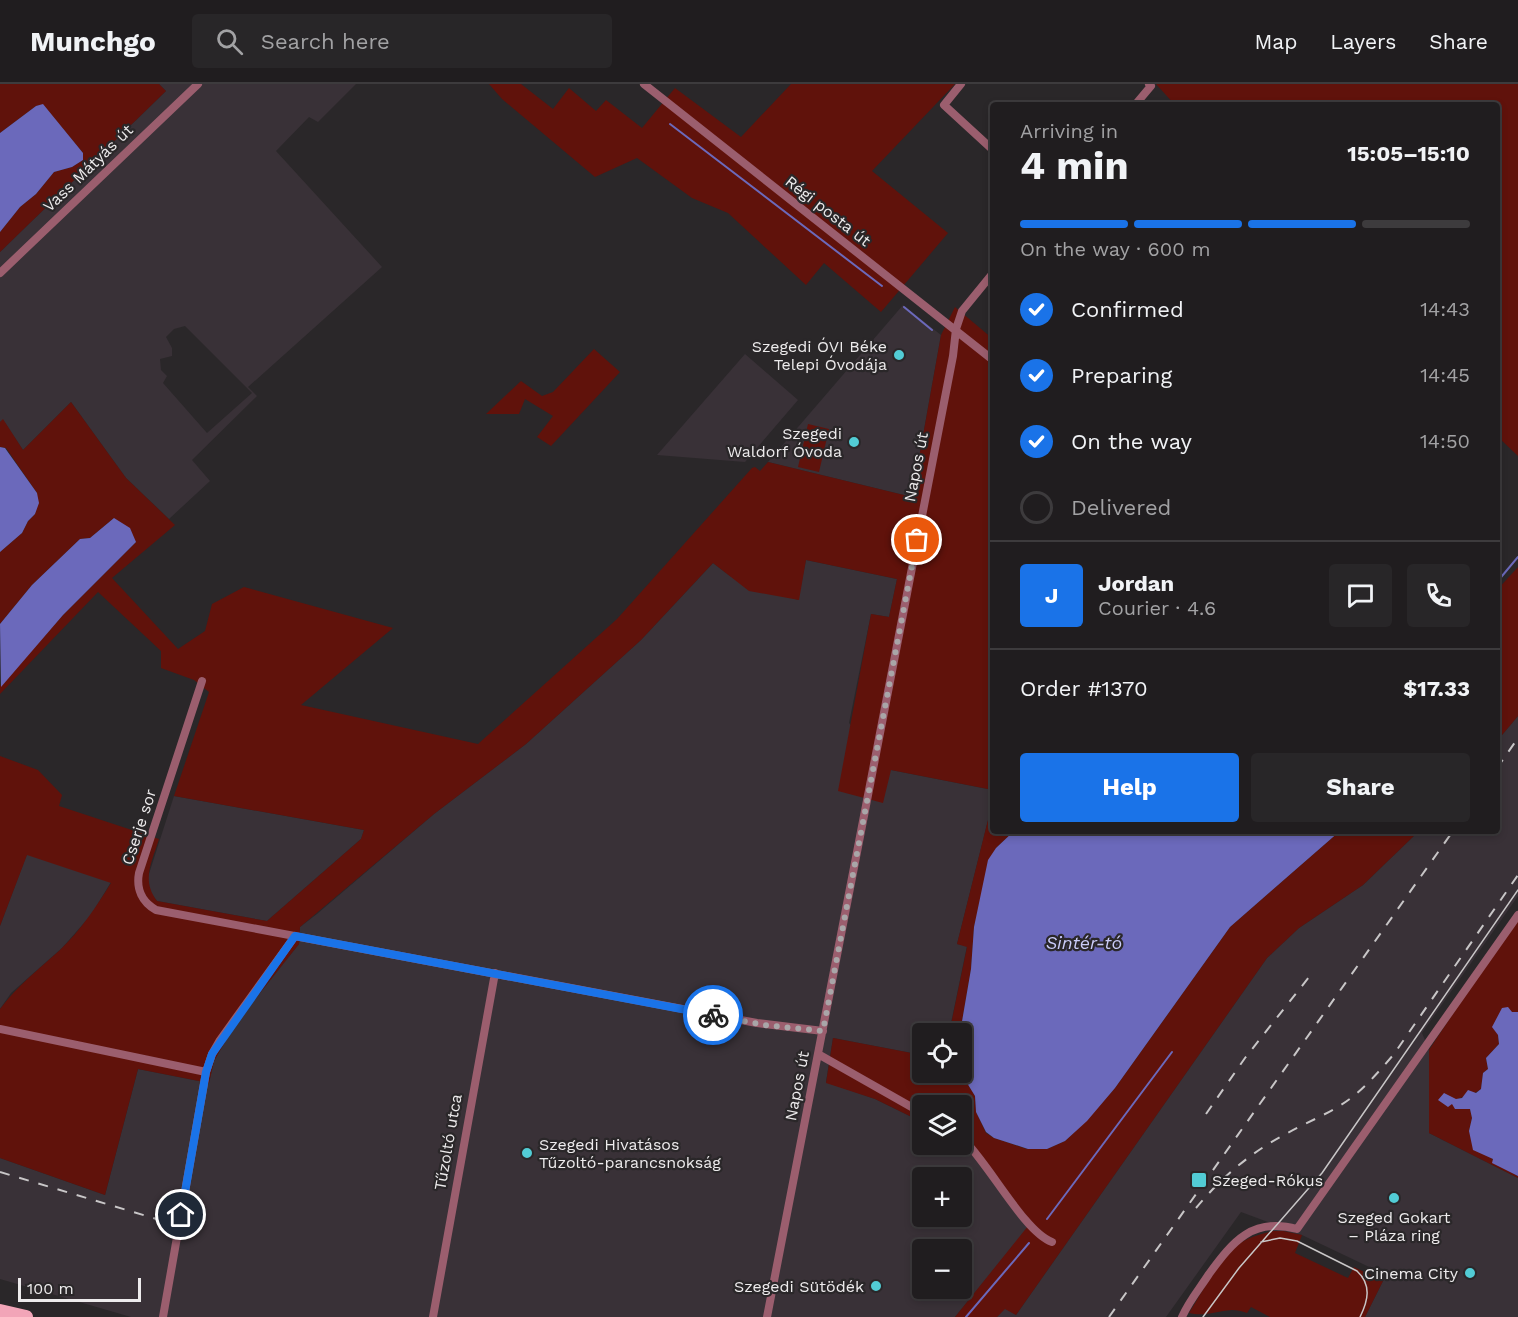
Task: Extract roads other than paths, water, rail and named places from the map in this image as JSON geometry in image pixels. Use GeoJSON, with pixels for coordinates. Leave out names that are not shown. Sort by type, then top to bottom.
{"type":"FeatureCollection","features":[{"type":"Feature","properties":{"kind":"main road"},"geometry":{"type":"LineString","coordinates":[[0,1311],[26,1317]]}},
{"type":"Feature","properties":{"kind":"street","name":"Vass Mátyás út"},"geometry":{"type":"LineString","coordinates":[[0,273],[198,84]]}},
{"type":"Feature","properties":{"kind":"street","name":"Régi posta út"},"geometry":{"type":"LineString","coordinates":[[644,84],[990,357]]}},
{"type":"Feature","properties":{"kind":"street"},"geometry":{"type":"LineString","coordinates":[[961,84],[944,105],[990,147]]}},
{"type":"Feature","properties":{"kind":"street"},"geometry":{"type":"LineString","coordinates":[[1137,102],[1150,85]]}},
{"type":"Feature","properties":{"kind":"street","name":"Napos út"},"geometry":{"type":"LineString","coordinates":[[767,1317],[951,368],[956,329],[962,311],[990,277]]}},
{"type":"Feature","properties":{"kind":"street","name":"Cserje sor"},"geometry":{"type":"LineString","coordinates":[[202,681],[139,873],[139,890],[147,904],[161,911],[757,1023],[823,1031]]}},
{"type":"Feature","properties":{"kind":"street"},"geometry":{"type":"LineString","coordinates":[[1182,1317],[1227,1249],[1238,1238],[1251,1231],[1269,1226],[1297,1229],[1518,915]]}},
{"type":"Feature","properties":{"kind":"street"},"geometry":{"type":"LineString","coordinates":[[163,1317],[206,1072],[212,1054],[295,936]]}},
{"type":"Feature","properties":{"kind":"street","name":"Tűzoltó utca"},"geometry":{"type":"LineString","coordinates":[[433,1317],[495,973]]}},
{"type":"Feature","properties":{"kind":"street"},"geometry":{"type":"LineString","coordinates":[[0,1029],[206,1072]]}},
{"type":"Feature","properties":{"kind":"street"},"geometry":{"type":"LineString","coordinates":[[818,1054],[912,1107]]}},
{"type":"Feature","properties":{"kind":"street"},"geometry":{"type":"LineString","coordinates":[[972,1149],[1026,1220],[1048,1241]]}},
{"type":"Feature","properties":{"kind":"water"},"geometry":{"type":"Polygon","coordinates":[[[43,104],[83,153],[83,160],[72,167],[54,172],[36,194],[20,207],[0,232],[0,133],[36,106],[43,104]]]}},
{"type":"Feature","properties":{"kind":"water"},"geometry":{"type":"Polygon","coordinates":[[[0,447],[5,448],[37,493],[39,503],[35,514],[28,521],[22,533],[0,552],[0,447]]]}},
{"type":"Feature","properties":{"kind":"water"},"geometry":{"type":"Polygon","coordinates":[[[114,518],[130,528],[136,542],[63,615],[1,687],[0,624],[32,585],[80,539],[90,538],[114,518]]]}},
{"type":"Feature","properties":{"kind":"water","name":"Sintér-tó"},"geometry":{"type":"Polygon","coordinates":[[[1011,834],[1337,834],[1230,927],[1115,1088],[1087,1121],[1065,1141],[1047,1149],[1028,1149],[994,1138],[986,1132],[976,1112],[975,1096],[967,1083],[972,1083],[972,1023],[962,1023],[971,969],[974,927],[988,860],[996,848],[1011,834]]]}},
{"type":"Feature","properties":{"kind":"water"},"geometry":{"type":"Polygon","coordinates":[[[1508,1007],[1512,1012],[1518,1012],[1518,1176],[1492,1163],[1493,1159],[1473,1150],[1469,1131],[1472,1118],[1470,1109],[1455,1109],[1452,1104],[1448,1107],[1438,1100],[1444,1093],[1456,1099],[1462,1098],[1468,1090],[1476,1093],[1481,1089],[1483,1073],[1488,1069],[1486,1058],[1499,1044],[1498,1035],[1492,1027],[1502,1008],[1508,1007]]]}},
{"type":"Feature","properties":{"kind":"waterway"},"geometry":{"type":"LineString","coordinates":[[670,124],[882,286]]}},
{"type":"Feature","properties":{"kind":"waterway"},"geometry":{"type":"LineString","coordinates":[[904,307],[932,330]]}},
{"type":"Feature","properties":{"kind":"waterway"},"geometry":{"type":"LineString","coordinates":[[1500,578],[1518,557]]}},
{"type":"Feature","properties":{"kind":"waterway"},"geometry":{"type":"LineString","coordinates":[[1047,1219],[1172,1052]]}},
{"type":"Feature","properties":{"kind":"waterway"},"geometry":{"type":"LineString","coordinates":[[966,1317],[1029,1243]]}},
{"type":"Feature","properties":{"kind":"tram line"},"geometry":{"type":"LineString","coordinates":[[1203,1317],[1239,1268],[1322,1173],[1518,890]]}},
{"type":"Feature","properties":{"kind":"tram line"},"geometry":{"type":"LineString","coordinates":[[1261,1242],[1280,1238],[1297,1241],[1357,1271],[1367,1287],[1365,1305],[1360,1317]]}},
{"type":"Feature","properties":{"kind":"railway"},"geometry":{"type":"LineString","coordinates":[[1500,764],[1518,738]]}},
{"type":"Feature","properties":{"kind":"railway"},"geometry":{"type":"LineString","coordinates":[[1109,1317],[1451,834]]}},
{"type":"Feature","properties":{"kind":"railway"},"geometry":{"type":"LineString","coordinates":[[1196,1208],[1226,1176],[1248,1158],[1271,1142],[1339,1106],[1371,1080],[1394,1054],[1518,875]]}},
{"type":"Feature","properties":{"kind":"railway"},"geometry":{"type":"LineString","coordinates":[[1206,1114],[1245,1058],[1313,972]]}},
{"type":"Feature","properties":{"kind":"railway"},"geometry":{"type":"LineString","coordinates":[[0,1172],[160,1220]]}},
{"type":"Feature","properties":{"kind":"place","name":"Szegedi ÓVI Béke Telepi Óvodája"},"geometry":{"type":"Point","coordinates":[899,355]}},
{"type":"Feature","properties":{"kind":"place","name":"Szegedi Waldorf Óvoda"},"geometry":{"type":"Point","coordinates":[854,442]}},
{"type":"Feature","properties":{"kind":"place","name":"Szegedi Hivatásos Tűzoltó-parancsnokság"},"geometry":{"type":"Point","coordinates":[527,1153]}},
{"type":"Feature","properties":{"kind":"place","name":"Szeged-Rókus"},"geometry":{"type":"Point","coordinates":[1199,1180]}},
{"type":"Feature","properties":{"kind":"place","name":"Szeged Gokart – Pláza ring"},"geometry":{"type":"Point","coordinates":[1394,1198]}},
{"type":"Feature","properties":{"kind":"place","name":"Cinema City"},"geometry":{"type":"Point","coordinates":[1470,1273]}},
{"type":"Feature","properties":{"kind":"place","name":"Szegedi Sütödék"},"geometry":{"type":"Point","coordinates":[876,1286]}}]}
